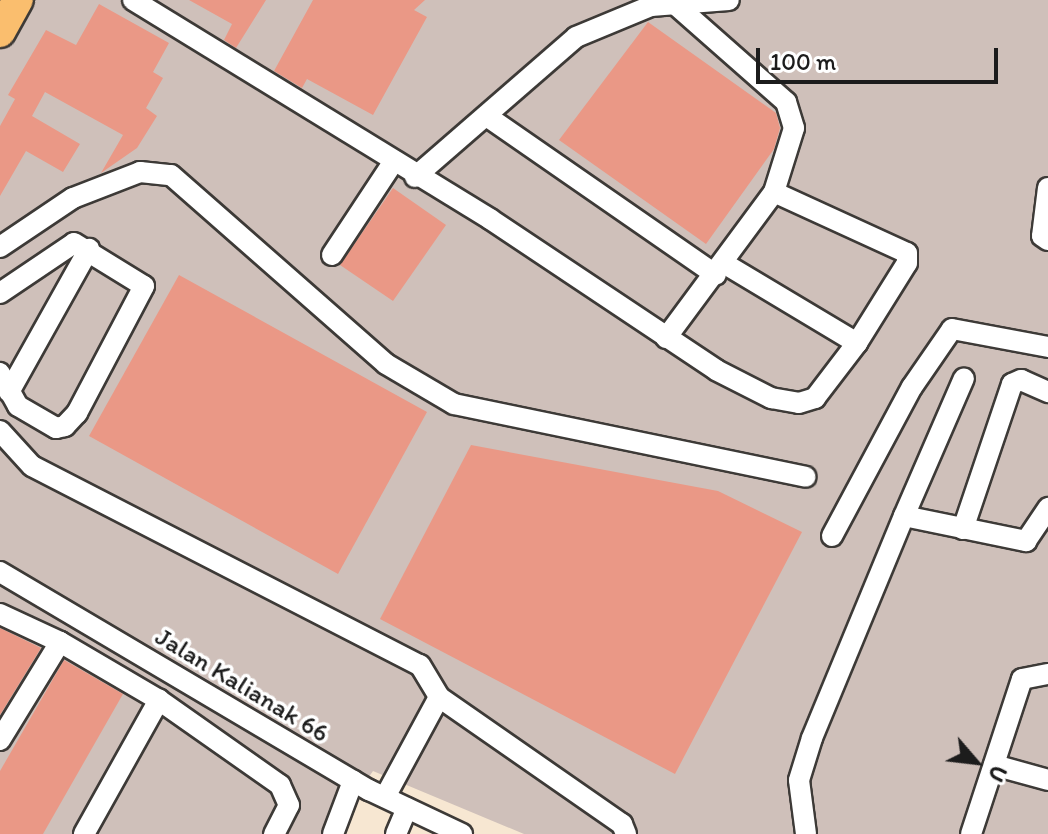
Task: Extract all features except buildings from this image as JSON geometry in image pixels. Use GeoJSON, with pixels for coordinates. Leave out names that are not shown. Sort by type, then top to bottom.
{"type":"FeatureCollection","features":[{"type":"Feature","properties":{"kind":"highway"},"geometry":{"type":"LineString","coordinates":[[0,32],[18,0]]}},
{"type":"Feature","properties":{"kind":"lane"},"geometry":{"type":"LineString","coordinates":[[133,0],[415,177],[490,219],[666,338],[771,398],[799,403],[815,398],[857,343],[907,263],[907,253],[774,192]]}},
{"type":"Feature","properties":{"kind":"lane"},"geometry":{"type":"LineString","coordinates":[[415,177],[488,117],[576,37],[625,14],[675,4],[729,0]]}},
{"type":"Feature","properties":{"kind":"lane"},"geometry":{"type":"LineString","coordinates":[[666,338],[774,192],[793,115],[786,102],[675,4]]}},
{"type":"Feature","properties":{"kind":"lane"},"geometry":{"type":"LineString","coordinates":[[488,117],[720,269],[857,343]]}},
{"type":"Feature","properties":{"kind":"lane"},"geometry":{"type":"LineString","coordinates":[[332,255],[394,161]]}},
{"type":"Feature","properties":{"kind":"lane"},"geometry":{"type":"LineString","coordinates":[[0,247],[73,198],[140,172],[171,175],[386,364],[454,404],[805,477]]}},
{"type":"Feature","properties":{"kind":"lane"},"geometry":{"type":"LineString","coordinates":[[1048,188],[1042,236],[1048,240]]}},
{"type":"Feature","properties":{"kind":"lane"},"geometry":{"type":"LineString","coordinates":[[0,293],[70,244],[89,249],[144,286],[77,413],[56,428],[30,415],[9,392],[0,373]]}},
{"type":"Feature","properties":{"kind":"lane"},"geometry":{"type":"LineString","coordinates":[[9,392],[89,249]]}},
{"type":"Feature","properties":{"kind":"lane"},"geometry":{"type":"LineString","coordinates":[[832,536],[944,337],[952,329],[1040,345],[1021,380],[1005,395],[963,529]]}},
{"type":"Feature","properties":{"kind":"lane"},"geometry":{"type":"LineString","coordinates":[[806,834],[799,780],[812,738],[964,378]]}},
{"type":"Feature","properties":{"kind":"lane"},"geometry":{"type":"LineString","coordinates":[[1021,380],[1048,392]]}},
{"type":"Feature","properties":{"kind":"lane"},"geometry":{"type":"LineString","coordinates":[[0,431],[32,466],[420,665],[439,697],[622,824],[626,834]]}},
{"type":"Feature","properties":{"kind":"lane"},"geometry":{"type":"LineString","coordinates":[[904,516],[1026,541],[1048,508]]}},
{"type":"Feature","properties":{"kind":"lane","name":"Jalan Kalianak 66"},"geometry":{"type":"LineString","coordinates":[[0,572],[353,781],[462,834]]}},
{"type":"Feature","properties":{"kind":"lane"},"geometry":{"type":"LineString","coordinates":[[0,614],[60,642],[159,700],[280,785],[289,805],[274,834]]}},
{"type":"Feature","properties":{"kind":"lane"},"geometry":{"type":"LineString","coordinates":[[0,740],[60,642]]}},
{"type":"Feature","properties":{"kind":"lane"},"geometry":{"type":"LineString","coordinates":[[971,834],[1022,679],[1048,674]]}},
{"type":"Feature","properties":{"kind":"lane"},"geometry":{"type":"LineString","coordinates":[[385,797],[439,697]]}},
{"type":"Feature","properties":{"kind":"lane"},"geometry":{"type":"LineString","coordinates":[[84,834],[159,700]]}},
{"type":"Feature","properties":{"kind":"lane"},"geometry":{"type":"LineString","coordinates":[[994,765],[1048,780]]}},
{"type":"Feature","properties":{"kind":"lane"},"geometry":{"type":"LineString","coordinates":[[333,834],[353,781]]}},
{"type":"Feature","properties":{"kind":"lane"},"geometry":{"type":"LineString","coordinates":[[396,834],[407,808]]}},
{"type":"Feature","properties":{"kind":"shaded area"},"geometry":{"type":"Polygon","coordinates":[[[0,0],[1048,0],[1048,834],[524,834],[373,771],[329,834],[0,834],[0,0]]]}}]}
